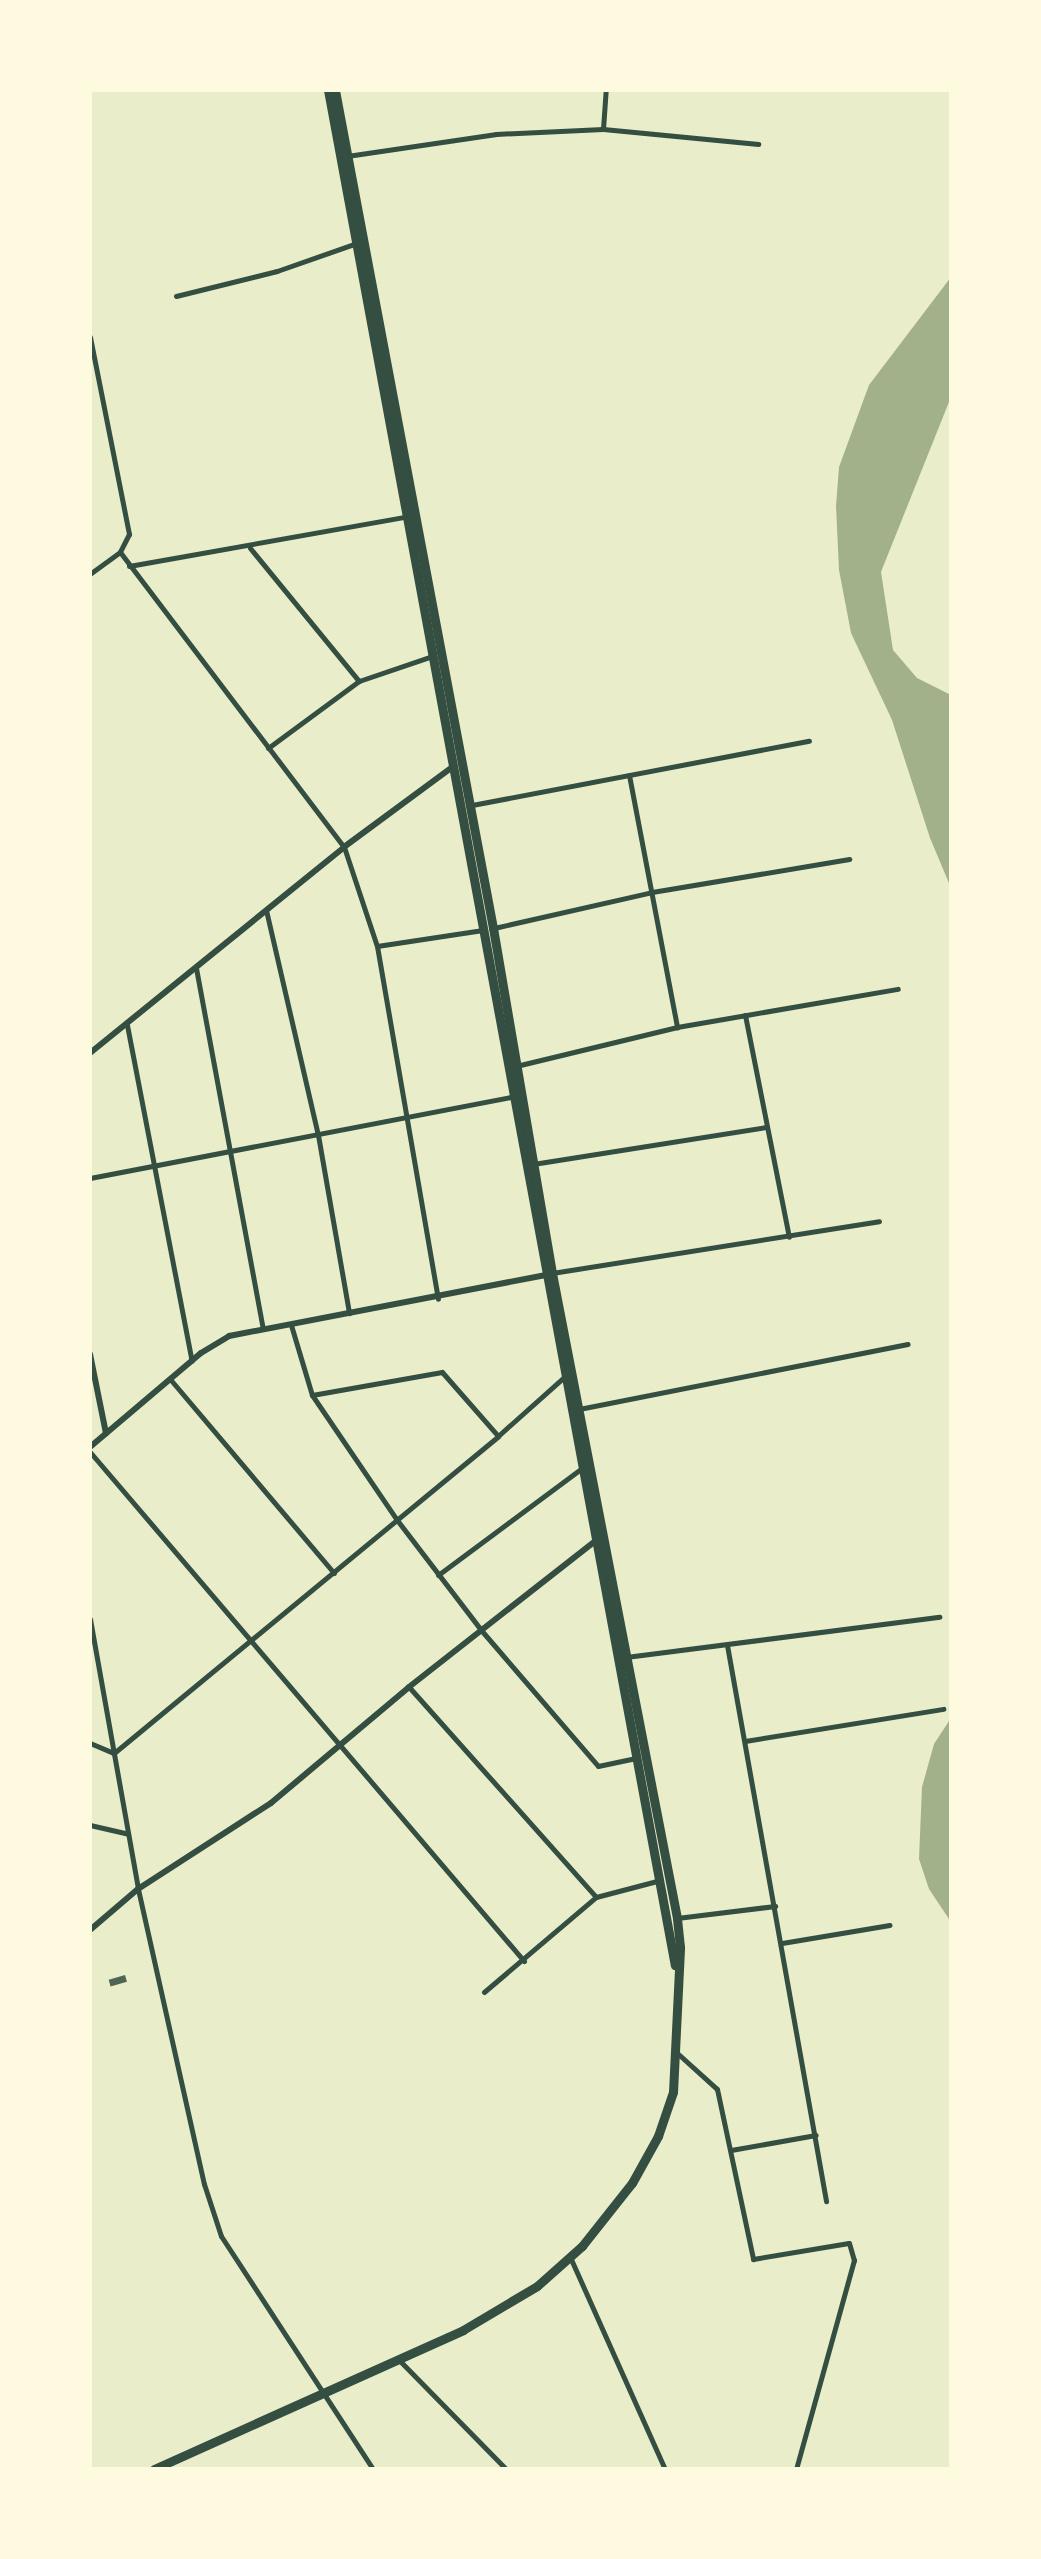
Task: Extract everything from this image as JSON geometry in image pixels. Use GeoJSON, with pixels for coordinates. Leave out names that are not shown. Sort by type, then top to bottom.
{"type":"FeatureCollection","features":[{"type":"Feature","properties":{"kind":"main road"},"geometry":{"type":"LineString","coordinates":[[332,90],[489,929]]}},
{"type":"Feature","properties":{"kind":"main road"},"geometry":{"type":"LineString","coordinates":[[358,242],[432,656],[456,766],[469,806],[512,1067],[534,1164],[565,1376],[640,1757],[657,1882],[676,1968]]}},
{"type":"Feature","properties":{"kind":"main road"},"geometry":{"type":"LineString","coordinates":[[512,1067],[514,1096],[579,1409],[585,1466]]}},
{"type":"Feature","properties":{"kind":"main road"},"geometry":{"type":"LineString","coordinates":[[154,2469],[321,2391],[399,2360],[514,2300],[570,2258],[632,2183],[658,2136],[673,2092],[677,1918],[626,1658],[598,1539]]}},
{"type":"Feature","properties":{"kind":"street"},"geometry":{"type":"LineString","coordinates":[[602,129],[606,90]]}},
{"type":"Feature","properties":{"kind":"street"},"geometry":{"type":"LineString","coordinates":[[342,157],[496,134],[602,129],[758,144]]}},
{"type":"Feature","properties":{"kind":"street"},"geometry":{"type":"LineString","coordinates":[[176,296],[276,270],[358,242]]}},
{"type":"Feature","properties":{"kind":"street"},"geometry":{"type":"LineString","coordinates":[[90,337],[129,534],[120,552],[90,574]]}},
{"type":"Feature","properties":{"kind":"street"},"geometry":{"type":"LineString","coordinates":[[130,566],[406,516]]}},
{"type":"Feature","properties":{"kind":"street"},"geometry":{"type":"LineString","coordinates":[[249,546],[358,681]]}},
{"type":"Feature","properties":{"kind":"street"},"geometry":{"type":"LineString","coordinates":[[120,552],[344,847],[376,946],[438,1299]]}},
{"type":"Feature","properties":{"kind":"street"},"geometry":{"type":"LineString","coordinates":[[268,748],[358,681],[432,656]]}},
{"type":"Feature","properties":{"kind":"street"},"geometry":{"type":"LineString","coordinates":[[469,806],[809,741]]}},
{"type":"Feature","properties":{"kind":"street"},"geometry":{"type":"LineString","coordinates":[[90,1054],[344,847],[456,766]]}},
{"type":"Feature","properties":{"kind":"street"},"geometry":{"type":"LineString","coordinates":[[629,776],[678,1027]]}},
{"type":"Feature","properties":{"kind":"street"},"geometry":{"type":"LineString","coordinates":[[376,946],[489,929],[652,892],[849,859]]}},
{"type":"Feature","properties":{"kind":"street"},"geometry":{"type":"LineString","coordinates":[[266,910],[318,1134],[349,1315]]}},
{"type":"Feature","properties":{"kind":"street"},"geometry":{"type":"LineString","coordinates":[[196,968],[263,1330]]}},
{"type":"Feature","properties":{"kind":"street"},"geometry":{"type":"LineString","coordinates":[[512,1067],[678,1027],[898,989]]}},
{"type":"Feature","properties":{"kind":"street"},"geometry":{"type":"LineString","coordinates":[[745,1016],[788,1237]]}},
{"type":"Feature","properties":{"kind":"street"},"geometry":{"type":"LineString","coordinates":[[127,1025],[192,1361]]}},
{"type":"Feature","properties":{"kind":"street"},"geometry":{"type":"LineString","coordinates":[[90,1178],[514,1096]]}},
{"type":"Feature","properties":{"kind":"street"},"geometry":{"type":"LineString","coordinates":[[534,1164],[766,1127]]}},
{"type":"Feature","properties":{"kind":"street"},"geometry":{"type":"LineString","coordinates":[[524,1961],[90,1449],[192,1361],[229,1336],[438,1299],[549,1274],[879,1221]]}},
{"type":"Feature","properties":{"kind":"street"},"geometry":{"type":"LineString","coordinates":[[291,1325],[312,1395],[397,1520],[481,1630],[598,1766],[640,1757]]}},
{"type":"Feature","properties":{"kind":"street"},"geometry":{"type":"LineString","coordinates":[[579,1409],[908,1344]]}},
{"type":"Feature","properties":{"kind":"street"},"geometry":{"type":"LineString","coordinates":[[90,1354],[106,1433]]}},
{"type":"Feature","properties":{"kind":"street"},"geometry":{"type":"LineString","coordinates":[[312,1395],[442,1372],[498,1436]]}},
{"type":"Feature","properties":{"kind":"street"},"geometry":{"type":"LineString","coordinates":[[114,1753],[252,1642],[565,1376]]}},
{"type":"Feature","properties":{"kind":"street"},"geometry":{"type":"LineString","coordinates":[[170,1379],[334,1573]]}},
{"type":"Feature","properties":{"kind":"street"},"geometry":{"type":"LineString","coordinates":[[438,1575],[585,1466]]}},
{"type":"Feature","properties":{"kind":"street"},"geometry":{"type":"LineString","coordinates":[[90,1930],[138,1890],[271,1803],[409,1687],[598,1539]]}},
{"type":"Feature","properties":{"kind":"street"},"geometry":{"type":"LineString","coordinates":[[626,1658],[939,1617]]}},
{"type":"Feature","properties":{"kind":"street"},"geometry":{"type":"LineString","coordinates":[[90,1619],[138,1890],[204,2184],[221,2236],[373,2469]]}},
{"type":"Feature","properties":{"kind":"street"},"geometry":{"type":"LineString","coordinates":[[727,1645],[826,2201]]}},
{"type":"Feature","properties":{"kind":"street"},"geometry":{"type":"LineString","coordinates":[[409,1687],[596,1898]]}},
{"type":"Feature","properties":{"kind":"street"},"geometry":{"type":"LineString","coordinates":[[745,1741],[943,1708]]}},
{"type":"Feature","properties":{"kind":"street"},"geometry":{"type":"LineString","coordinates":[[90,1743],[114,1753]]}},
{"type":"Feature","properties":{"kind":"street"},"geometry":{"type":"LineString","coordinates":[[90,1825],[128,1834]]}},
{"type":"Feature","properties":{"kind":"street"},"geometry":{"type":"LineString","coordinates":[[484,1992],[596,1898],[657,1882]]}},
{"type":"Feature","properties":{"kind":"street"},"geometry":{"type":"LineString","coordinates":[[677,1918],[776,1906]]}},
{"type":"Feature","properties":{"kind":"street"},"geometry":{"type":"LineString","coordinates":[[782,1943],[890,1925]]}},
{"type":"Feature","properties":{"kind":"street"},"geometry":{"type":"LineString","coordinates":[[676,2052],[717,2089],[753,2259],[849,2243],[854,2260],[796,2469]]}},
{"type":"Feature","properties":{"kind":"street"},"geometry":{"type":"LineString","coordinates":[[731,2150],[816,2135]]}},
{"type":"Feature","properties":{"kind":"street"},"geometry":{"type":"LineString","coordinates":[[570,2258],[665,2469]]}},
{"type":"Feature","properties":{"kind":"street"},"geometry":{"type":"LineString","coordinates":[[399,2360],[506,2469]]}},
{"type":"Feature","properties":{"kind":"shaded area"},"geometry":{"type":"Polygon","coordinates":[[[951,277],[951,397],[881,572],[893,650],[917,678],[951,695],[951,888],[930,838],[892,720],[851,633],[839,570],[836,506],[839,467],[869,385],[951,277]]]}},
{"type":"Feature","properties":{"kind":"shaded area"},"geometry":{"type":"Polygon","coordinates":[[[951,1718],[951,1922],[929,1889],[919,1859],[922,1787],[934,1744],[951,1718]]]}},
{"type":"Feature","properties":{"kind":"building"},"geometry":{"type":"Polygon","coordinates":[[[125,1975],[127,1982],[111,1986],[109,1980],[125,1975]]]}}]}
